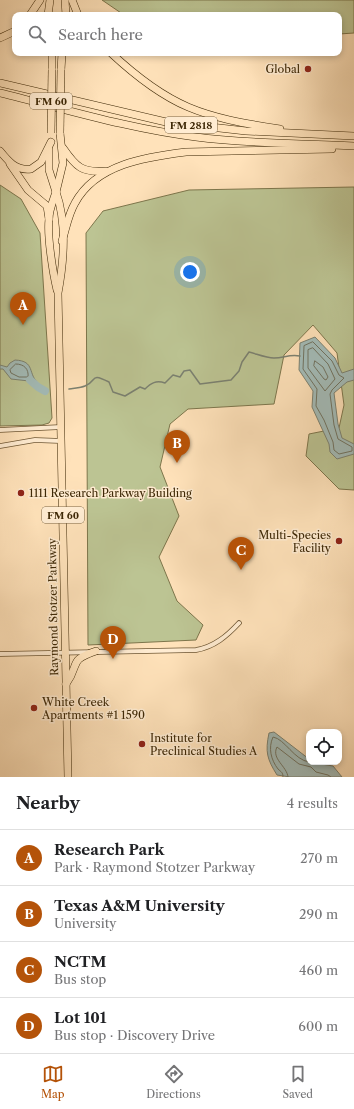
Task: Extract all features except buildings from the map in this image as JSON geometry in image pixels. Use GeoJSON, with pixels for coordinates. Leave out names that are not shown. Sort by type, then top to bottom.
{"type":"FeatureCollection","features":[{"type":"Feature","properties":{"kind":"main road"},"geometry":{"type":"LineString","coordinates":[[32,12],[40,0]]}},
{"type":"Feature","properties":{"kind":"main road"},"geometry":{"type":"LineString","coordinates":[[48,12],[50,0]]}},
{"type":"Feature","properties":{"kind":"main road"},"geometry":{"type":"LineString","coordinates":[[65,0],[66,12]]}},
{"type":"Feature","properties":{"kind":"main road"},"geometry":{"type":"LineString","coordinates":[[72,0],[77,12]]}},
{"type":"Feature","properties":{"kind":"main road"},"geometry":{"type":"LineString","coordinates":[[0,38],[12,32]]}},
{"type":"Feature","properties":{"kind":"main road","name":"Raymond Stotzer Parkway"},"geometry":{"type":"LineString","coordinates":[[52,56],[49,170],[62,215],[61,277],[58,293],[68,777]]}},
{"type":"Feature","properties":{"kind":"main road","name":"Raymond Stotzer Parkway"},"geometry":{"type":"LineString","coordinates":[[58,293],[54,278],[49,218],[63,169],[60,133],[62,56]]}},
{"type":"Feature","properties":{"kind":"main road"},"geometry":{"type":"LineString","coordinates":[[115,56],[154,89],[170,99],[197,112],[222,120],[318,134]]}},
{"type":"Feature","properties":{"kind":"main road","name":"FM 2818"},"geometry":{"type":"LineString","coordinates":[[0,83],[166,122],[246,131],[354,136]]}},
{"type":"Feature","properties":{"kind":"main road","name":"FM 2818"},"geometry":{"type":"LineString","coordinates":[[0,93],[141,127],[194,137],[246,142],[354,146]]}},
{"type":"Feature","properties":{"kind":"main road"},"geometry":{"type":"LineString","coordinates":[[9,162],[22,169],[31,169],[41,162],[50,142]]}},
{"type":"Feature","properties":{"kind":"main road"},"geometry":{"type":"LineString","coordinates":[[62,147],[72,162],[79,168],[88,171],[106,171],[146,159],[186,152],[354,149]]}},
{"type":"Feature","properties":{"kind":"main road"},"geometry":{"type":"LineString","coordinates":[[0,151],[21,181],[46,206],[49,218]]}},
{"type":"Feature","properties":{"kind":"main road"},"geometry":{"type":"LineString","coordinates":[[62,241],[76,202],[86,187],[106,171]]}},
{"type":"Feature","properties":{"kind":"main road"},"geometry":{"type":"LineString","coordinates":[[66,684],[73,673],[76,661],[81,657],[96,652]]}},
{"type":"Feature","properties":{"kind":"street"},"geometry":{"type":"LineString","coordinates":[[0,430],[61,427]]}},
{"type":"Feature","properties":{"kind":"street"},"geometry":{"type":"LineString","coordinates":[[0,446],[35,440],[61,440]]}},
{"type":"Feature","properties":{"kind":"street"},"geometry":{"type":"LineString","coordinates":[[0,654],[201,649],[221,639],[239,623]]}},
{"type":"Feature","properties":{"kind":"green space"},"geometry":{"type":"Polygon","coordinates":[[[102,0],[354,0],[354,33],[342,34],[342,12],[120,12],[102,0]]]}},
{"type":"Feature","properties":{"kind":"green space"},"geometry":{"type":"Polygon","coordinates":[[[0,185],[21,199],[40,233],[52,418],[49,423],[42,425],[0,426],[0,185]]]}},
{"type":"Feature","properties":{"kind":"green space"},"geometry":{"type":"Polygon","coordinates":[[[354,187],[354,490],[339,489],[306,456],[309,434],[339,428],[344,405],[337,353],[313,325],[284,355],[274,404],[188,409],[170,424],[160,467],[179,516],[159,557],[177,601],[203,625],[196,640],[88,645],[86,233],[103,211],[189,190],[354,187]]]}},
{"type":"Feature","properties":{"kind":"water"},"geometry":{"type":"Polygon","coordinates":[[[315,337],[335,358],[342,373],[354,369],[354,380],[347,382],[334,393],[338,424],[342,438],[354,444],[354,454],[337,459],[330,452],[329,444],[312,407],[313,391],[299,370],[300,343],[315,337]]]}},
{"type":"Feature","properties":{"kind":"water"},"geometry":{"type":"Polygon","coordinates":[[[15,360],[22,361],[29,365],[35,380],[39,384],[38,387],[29,381],[11,379],[3,369],[0,369],[0,365],[7,367],[15,360]]]}},
{"type":"Feature","properties":{"kind":"water"},"geometry":{"type":"Polygon","coordinates":[[[274,732],[306,757],[306,765],[333,766],[342,777],[290,777],[277,775],[269,760],[267,750],[269,733],[274,732]]]}},
{"type":"Feature","properties":{"kind":"waterway"},"geometry":{"type":"LineString","coordinates":[[69,389],[85,386],[94,378],[99,378],[109,382],[113,392],[125,396],[140,387],[145,389],[154,383],[165,383],[173,375],[180,377],[184,371],[190,370],[200,384],[231,380],[239,371],[242,362],[249,352],[271,358],[293,355],[300,356]]}},
{"type":"Feature","properties":{"kind":"waterway"},"geometry":{"type":"LineString","coordinates":[[30,380],[45,391]]}},
{"type":"Feature","properties":{"kind":"place","name":"Global"},"geometry":{"type":"Point","coordinates":[308,69]}},
{"type":"Feature","properties":{"kind":"place","name":"Research Park"},"geometry":{"type":"Point","coordinates":[23,325]}},
{"type":"Feature","properties":{"kind":"place","name":"Texas A&M University"},"geometry":{"type":"Point","coordinates":[177,463]}},
{"type":"Feature","properties":{"kind":"place","name":"1111 Research Parkway Building"},"geometry":{"type":"Point","coordinates":[21,493]}},
{"type":"Feature","properties":{"kind":"place","name":"Multi-Species Facility"},"geometry":{"type":"Point","coordinates":[339,541]}},
{"type":"Feature","properties":{"kind":"place","name":"NCTM"},"geometry":{"type":"Point","coordinates":[241,570]}},
{"type":"Feature","properties":{"kind":"place","name":"Lot 101"},"geometry":{"type":"Point","coordinates":[113,659]}},
{"type":"Feature","properties":{"kind":"place","name":"White Creek Apartments #1 1590"},"geometry":{"type":"Point","coordinates":[34,708]}},
{"type":"Feature","properties":{"kind":"place","name":"Institute for Preclinical Studies A"},"geometry":{"type":"Point","coordinates":[142,744]}}]}
